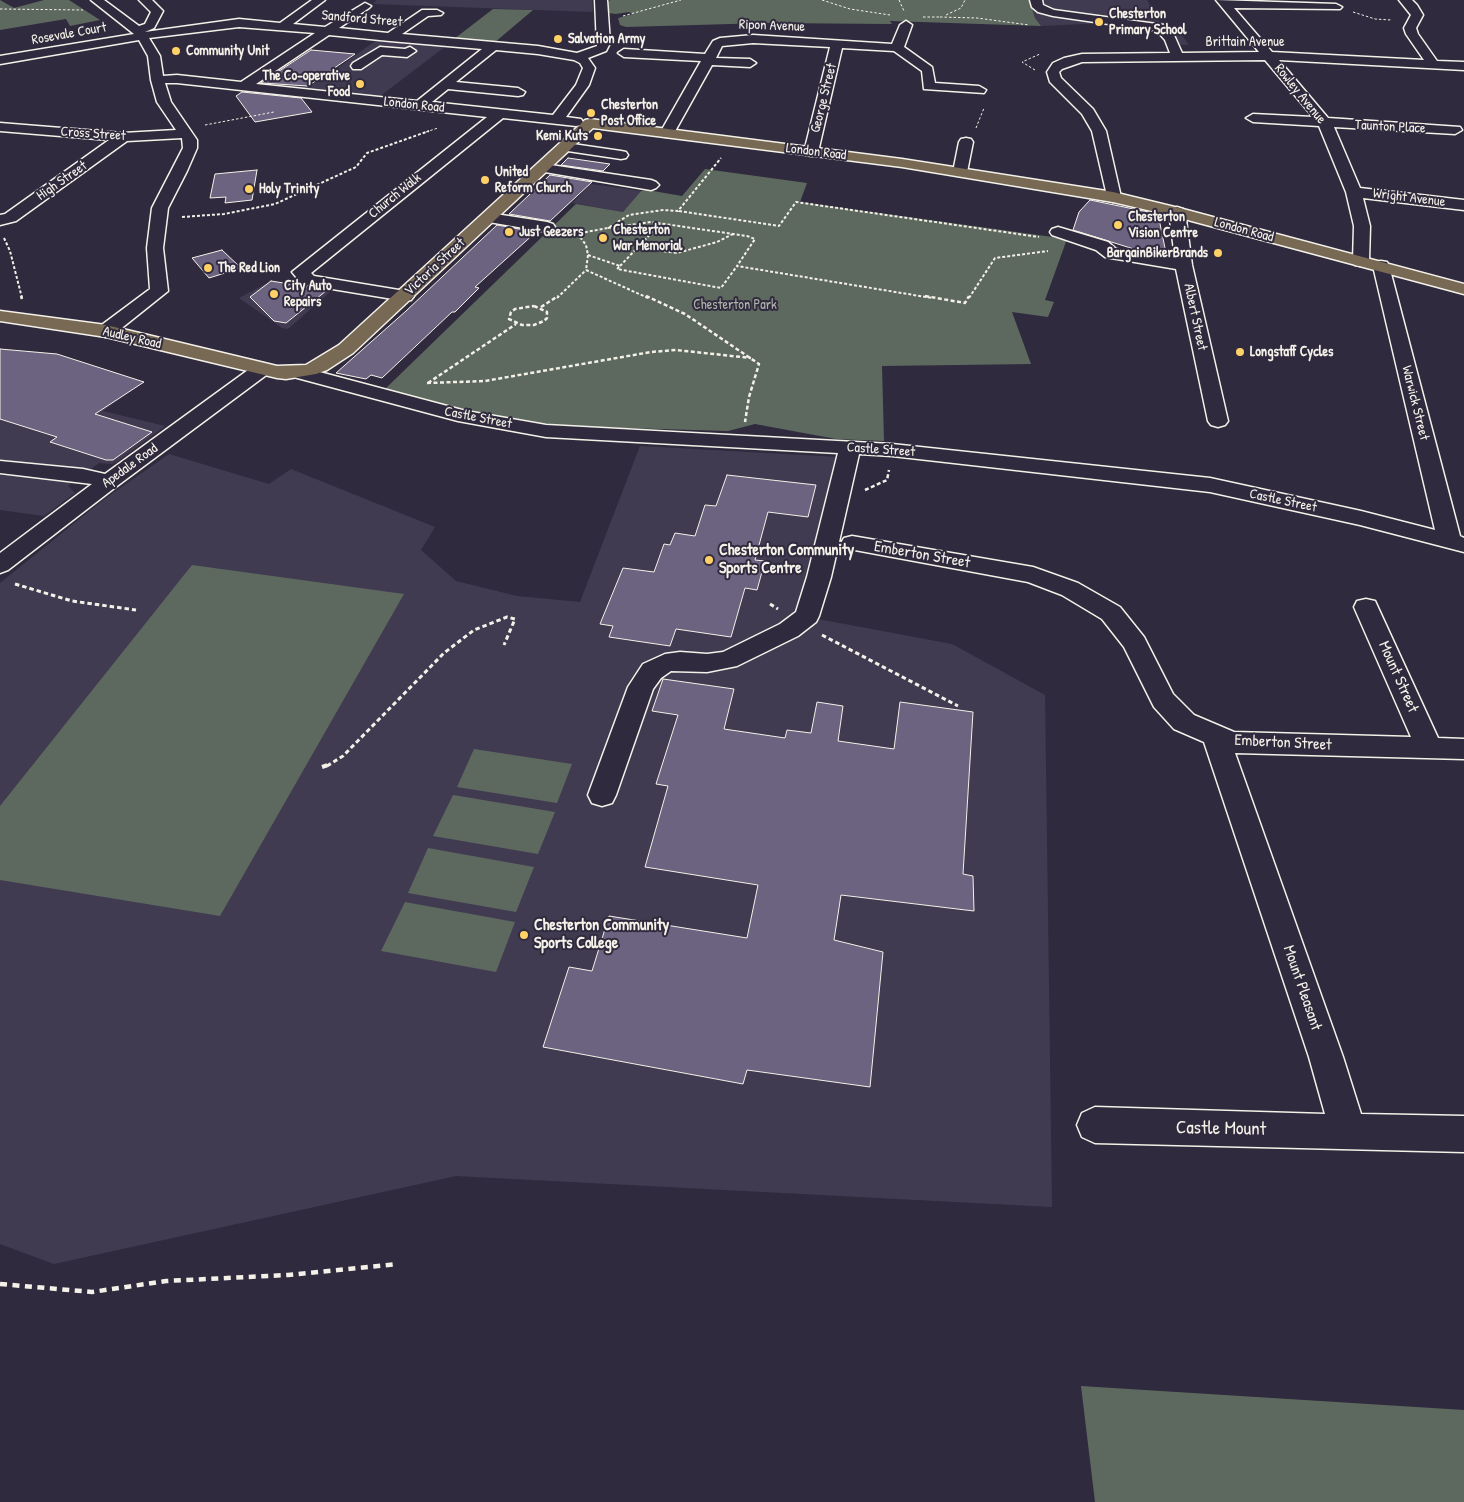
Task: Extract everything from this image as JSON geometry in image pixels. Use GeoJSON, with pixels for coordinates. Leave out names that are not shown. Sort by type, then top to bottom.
{"type":"FeatureCollection","features":[{"type":"Feature","properties":{"kind":"main road","name":"London Road"},"geometry":{"type":"LineString","coordinates":[[590,124],[960,172],[1113,197],[1361,260],[1464,290]]}},
{"type":"Feature","properties":{"kind":"main road","name":"Victoria Street"},"geometry":{"type":"LineString","coordinates":[[262,369],[276,372],[297,372],[320,366],[332,360],[405,296],[590,124]]}},
{"type":"Feature","properties":{"kind":"main road","name":"Audley Road"},"geometry":{"type":"LineString","coordinates":[[0,316],[106,331],[262,369]]}},
{"type":"Feature","properties":{"kind":"street"},"geometry":{"type":"LineString","coordinates":[[140,33],[150,26],[157,11],[145,0]]}},
{"type":"Feature","properties":{"kind":"street"},"geometry":{"type":"LineString","coordinates":[[1036,0],[1038,7],[1053,13],[1160,28],[1167,32],[1172,40],[1177,57]]}},
{"type":"Feature","properties":{"kind":"street"},"geometry":{"type":"LineString","coordinates":[[1405,0],[1413,7],[1417,15],[1410,28],[1412,34],[1433,64]]}},
{"type":"Feature","properties":{"kind":"street"},"geometry":{"type":"LineString","coordinates":[[1224,2],[1336,7]]}},
{"type":"Feature","properties":{"kind":"street","name":"Rowley Avenue"},"geometry":{"type":"LineString","coordinates":[[1224,2],[1325,123],[1354,192],[1362,226],[1361,260]]}},
{"type":"Feature","properties":{"kind":"street"},"geometry":{"type":"LineString","coordinates":[[140,33],[239,23],[284,33],[316,3]]}},
{"type":"Feature","properties":{"kind":"street"},"geometry":{"type":"LineString","coordinates":[[293,4],[316,3]]}},
{"type":"Feature","properties":{"kind":"street"},"geometry":{"type":"LineString","coordinates":[[94,5],[140,33],[154,56],[157,80],[164,102],[186,133],[190,148],[160,208],[154,248],[159,291],[106,331]]}},
{"type":"Feature","properties":{"kind":"street"},"geometry":{"type":"LineString","coordinates":[[242,87],[365,6]]}},
{"type":"Feature","properties":{"kind":"street"},"geometry":{"type":"LineString","coordinates":[[578,57],[602,48],[604,43],[602,10]]}},
{"type":"Feature","properties":{"kind":"street"},"geometry":{"type":"LineString","coordinates":[[390,37],[426,12],[437,13]]}},
{"type":"Feature","properties":{"kind":"street"},"geometry":{"type":"LineString","coordinates":[[911,21],[897,48],[928,70],[929,86],[979,90]]}},
{"type":"Feature","properties":{"kind":"street","name":"Sandford Street"},"geometry":{"type":"LineString","coordinates":[[284,33],[302,28],[493,46],[578,57]]}},
{"type":"Feature","properties":{"kind":"street","name":"Rosevale Court"},"geometry":{"type":"LineString","coordinates":[[0,60],[140,33]]}},
{"type":"Feature","properties":{"kind":"street","name":"Ripon Avenue"},"geometry":{"type":"LineString","coordinates":[[667,133],[717,44],[736,39],[753,38],[897,48]]}},
{"type":"Feature","properties":{"kind":"street"},"geometry":{"type":"LineString","coordinates":[[357,66],[380,50],[407,53],[426,40]]}},
{"type":"Feature","properties":{"kind":"street","name":"George Street"},"geometry":{"type":"LineString","coordinates":[[811,152],[837,45]]}},
{"type":"Feature","properties":{"kind":"street"},"geometry":{"type":"LineString","coordinates":[[419,106],[493,46]]}},
{"type":"Feature","properties":{"kind":"street"},"geometry":{"type":"LineString","coordinates":[[624,53],[750,63]]}},
{"type":"Feature","properties":{"kind":"street","name":"Brittain Avenue"},"geometry":{"type":"LineString","coordinates":[[1113,197],[1099,131],[1088,112],[1055,79],[1054,72],[1057,66],[1082,58],[1270,56],[1464,66]]}},
{"type":"Feature","properties":{"kind":"street"},"geometry":{"type":"LineString","coordinates":[[558,120],[582,85],[590,68],[585,61],[578,57]]}},
{"type":"Feature","properties":{"kind":"street","name":"London Road"},"geometry":{"type":"LineString","coordinates":[[157,80],[177,79],[590,124]]}},
{"type":"Feature","properties":{"kind":"street"},"geometry":{"type":"LineString","coordinates":[[565,84],[582,85]]}},
{"type":"Feature","properties":{"kind":"street"},"geometry":{"type":"LineString","coordinates":[[445,85],[518,92]]}},
{"type":"Feature","properties":{"kind":"street","name":"Church Walk"},"geometry":{"type":"LineString","coordinates":[[405,296],[308,280],[301,272],[498,115]]}},
{"type":"Feature","properties":{"kind":"street","name":"Taunton Place"},"geometry":{"type":"LineString","coordinates":[[1253,118],[1454,130]]}},
{"type":"Feature","properties":{"kind":"street","name":"Cross Street"},"geometry":{"type":"LineString","coordinates":[[0,127],[123,137],[186,133],[203,128]]}},
{"type":"Feature","properties":{"kind":"street","name":"High Street"},"geometry":{"type":"LineString","coordinates":[[0,220],[10,218],[123,137]]}},
{"type":"Feature","properties":{"kind":"street"},"geometry":{"type":"LineString","coordinates":[[960,172],[966,142]]}},
{"type":"Feature","properties":{"kind":"street"},"geometry":{"type":"LineString","coordinates":[[566,147],[621,155]]}},
{"type":"Feature","properties":{"kind":"street"},"geometry":{"type":"LineString","coordinates":[[544,168],[651,185]]}},
{"type":"Feature","properties":{"kind":"street","name":"Wright Avenue"},"geometry":{"type":"LineString","coordinates":[[1354,192],[1464,205]]}},
{"type":"Feature","properties":{"kind":"street","name":"Albert Street"},"geometry":{"type":"LineString","coordinates":[[1177,212],[1184,266],[1218,421]]}},
{"type":"Feature","properties":{"kind":"street"},"geometry":{"type":"LineString","coordinates":[[489,218],[547,228]]}},
{"type":"Feature","properties":{"kind":"street"},"geometry":{"type":"LineString","coordinates":[[1052,235],[1102,246],[1111,254],[1184,266]]}},
{"type":"Feature","properties":{"kind":"street","name":"Warwick Street"},"geometry":{"type":"LineString","coordinates":[[1381,266],[1457,542]]}},
{"type":"Feature","properties":{"kind":"street","name":"Apedale Road"},"geometry":{"type":"LineString","coordinates":[[4,574],[108,481],[262,369]]}},
{"type":"Feature","properties":{"kind":"street","name":"Castle Street"},"geometry":{"type":"LineString","coordinates":[[297,372],[465,417],[546,431],[892,450],[1210,485],[1361,518],[1457,542]]}},
{"type":"Feature","properties":{"kind":"street"},"geometry":{"type":"LineString","coordinates":[[602,795],[641,687],[652,671],[665,663],[728,660],[790,630],[806,616],[819,577],[850,448]]}},
{"type":"Feature","properties":{"kind":"street"},"geometry":{"type":"LineString","coordinates":[[0,467],[83,475],[108,481]]}},
{"type":"Feature","properties":{"kind":"street","name":"Emberton Street"},"geometry":{"type":"LineString","coordinates":[[852,543],[1033,575],[1070,589],[1111,613],[1135,643],[1163,700],[1184,722],[1231,742],[1464,749]]}},
{"type":"Feature","properties":{"kind":"street","name":"Mount Street"},"geometry":{"type":"LineString","coordinates":[[1366,607],[1429,747]]}},
{"type":"Feature","properties":{"kind":"street","name":"Mount Pleasant"},"geometry":{"type":"LineString","coordinates":[[1216,736],[1326,1058],[1348,1132]]}},
{"type":"Feature","properties":{"kind":"street","name":"Castle Mount"},"geometry":{"type":"LineString","coordinates":[[1094,1125],[1348,1132]]}},
{"type":"Feature","properties":{"kind":"street"},"geometry":{"type":"LineString","coordinates":[[1348,1132],[1464,1134]]}},
{"type":"Feature","properties":{"kind":"path"},"geometry":{"type":"LineString","coordinates":[[602,10],[681,0]]}},
{"type":"Feature","properties":{"kind":"path"},"geometry":{"type":"LineString","coordinates":[[822,0],[850,9],[892,15]]}},
{"type":"Feature","properties":{"kind":"path"},"geometry":{"type":"LineString","coordinates":[[911,21],[923,17],[940,17],[952,14],[961,8],[965,0]]}},
{"type":"Feature","properties":{"kind":"path"},"geometry":{"type":"LineString","coordinates":[[0,9],[94,5]]}},
{"type":"Feature","properties":{"kind":"path"},"geometry":{"type":"LineString","coordinates":[[1336,7],[1375,19],[1415,21]]}},
{"type":"Feature","properties":{"kind":"path"},"geometry":{"type":"LineString","coordinates":[[911,21],[923,17]]}},
{"type":"Feature","properties":{"kind":"path"},"geometry":{"type":"LineString","coordinates":[[966,142],[973,135],[986,104],[987,95],[979,90]]}},
{"type":"Feature","properties":{"kind":"path"},"geometry":{"type":"LineString","coordinates":[[203,128],[274,112]]}},
{"type":"Feature","properties":{"kind":"path"},"geometry":{"type":"LineString","coordinates":[[158,220],[224,214],[275,204],[356,167],[367,153],[456,122],[469,112]]}},
{"type":"Feature","properties":{"kind":"path"},"geometry":{"type":"LineString","coordinates":[[678,211],[734,142]]}},
{"type":"Feature","properties":{"kind":"path"},"geometry":{"type":"LineString","coordinates":[[608,228],[629,216],[663,210],[779,226],[796,202],[1052,235]]}},
{"type":"Feature","properties":{"kind":"path"},"geometry":{"type":"LineString","coordinates":[[540,307],[547,312],[547,318],[534,325],[516,324],[509,319],[511,312],[527,306],[540,307],[551,302],[569,288],[586,270],[588,255],[586,246],[580,240],[582,234],[592,230],[639,222],[662,222],[755,239],[721,288],[617,269],[662,222]]}},
{"type":"Feature","properties":{"kind":"path"},"geometry":{"type":"LineString","coordinates":[[639,248],[677,254],[717,242],[734,234]]}},
{"type":"Feature","properties":{"kind":"path"},"geometry":{"type":"LineString","coordinates":[[3,238],[10,251],[27,320]]}},
{"type":"Feature","properties":{"kind":"path"},"geometry":{"type":"LineString","coordinates":[[737,266],[965,303],[995,258],[1056,250]]}},
{"type":"Feature","properties":{"kind":"path"},"geometry":{"type":"LineString","coordinates":[[588,255],[620,266]]}},
{"type":"Feature","properties":{"kind":"path"},"geometry":{"type":"LineString","coordinates":[[586,270],[686,314],[759,364],[748,397],[742,442]]}},
{"type":"Feature","properties":{"kind":"path"},"geometry":{"type":"LineString","coordinates":[[427,384],[516,324]]}},
{"type":"Feature","properties":{"kind":"path"},"geometry":{"type":"LineString","coordinates":[[380,394],[396,387],[485,381],[667,351],[691,351],[752,358]]}},
{"type":"Feature","properties":{"kind":"path"},"geometry":{"type":"LineString","coordinates":[[862,491],[887,480],[892,450]]}},
{"type":"Feature","properties":{"kind":"path"},"geometry":{"type":"LineString","coordinates":[[4,574],[72,601],[136,610]]}},
{"type":"Feature","properties":{"kind":"path"},"geometry":{"type":"LineString","coordinates":[[770,604],[826,638],[958,706]]}},
{"type":"Feature","properties":{"kind":"path"},"geometry":{"type":"LineString","coordinates":[[322,766],[332,764],[343,756],[444,653],[474,630],[507,618],[515,619],[504,646]]}},
{"type":"Feature","properties":{"kind":"path"},"geometry":{"type":"LineString","coordinates":[[0,1284],[92,1292],[166,1282],[288,1275],[398,1264]]}},
{"type":"Feature","properties":{"kind":"shaded area"},"geometry":{"type":"Polygon","coordinates":[[[377,0],[592,0],[593,12],[373,4],[377,0]]]}},
{"type":"Feature","properties":{"kind":"shaded area","name":"Chesterton Primary School"},"geometry":{"type":"Polygon","coordinates":[[[1029,0],[1147,0],[1159,21],[1176,27],[1189,45],[1168,44],[1156,30],[1105,23],[1041,26],[1035,18],[1029,0]]]}},
{"type":"Feature","properties":{"kind":"shaded area"},"geometry":{"type":"Polygon","coordinates":[[[378,39],[446,46],[379,97],[253,84],[283,65],[335,70],[378,39]]]}},
{"type":"Feature","properties":{"kind":"shaded area"},"geometry":{"type":"Polygon","coordinates":[[[591,184],[641,191],[623,212],[572,203],[591,184]]]}},
{"type":"Feature","properties":{"kind":"shaded area"},"geometry":{"type":"Polygon","coordinates":[[[271,281],[330,292],[288,329],[282,328],[239,298],[271,281]]]}},
{"type":"Feature","properties":{"kind":"shaded area"},"geometry":{"type":"Polygon","coordinates":[[[0,349],[57,354],[144,382],[103,411],[165,426],[117,462],[112,464],[99,463],[68,486],[75,493],[44,516],[0,510],[0,349]]]}},
{"type":"Feature","properties":{"kind":"shaded area","name":"Chesterton Community Sports College"},"geometry":{"type":"Polygon","coordinates":[[[640,446],[856,458],[836,565],[818,619],[952,644],[1045,695],[1052,1207],[456,1176],[54,1264],[0,1244],[0,583],[103,500],[169,454],[269,484],[291,469],[435,527],[421,550],[456,581],[517,596],[580,602],[640,446]]]}},
{"type":"Feature","properties":{"kind":"green space"},"geometry":{"type":"Polygon","coordinates":[[[0,0],[14,8],[44,0],[69,0],[100,20],[70,26],[66,19],[0,30],[0,0]]]}},
{"type":"Feature","properties":{"kind":"green space"},"geometry":{"type":"Polygon","coordinates":[[[610,0],[1029,0],[1035,18],[1041,26],[890,21],[892,24],[766,23],[626,27],[620,25],[618,18],[633,14],[629,12],[608,13],[605,7],[610,0]]]}},
{"type":"Feature","properties":{"kind":"green space"},"geometry":{"type":"Polygon","coordinates":[[[493,9],[533,10],[494,43],[454,39],[493,9]]]}},
{"type":"Feature","properties":{"kind":"green space","name":"Chesterton Park"},"geometry":{"type":"Polygon","coordinates":[[[705,169],[807,183],[800,202],[1067,239],[1045,300],[1054,302],[1048,317],[1012,312],[1031,364],[882,366],[884,441],[836,439],[755,424],[728,431],[556,426],[483,415],[385,389],[576,204],[623,212],[641,191],[647,190],[682,196],[705,169]]]}},
{"type":"Feature","properties":{"kind":"green space"},"geometry":{"type":"Polygon","coordinates":[[[192,565],[404,594],[220,916],[0,880],[0,806],[192,565]]]}},
{"type":"Feature","properties":{"kind":"green space"},"geometry":{"type":"Polygon","coordinates":[[[474,749],[572,764],[557,803],[457,787],[474,749]]]}},
{"type":"Feature","properties":{"kind":"green space"},"geometry":{"type":"Polygon","coordinates":[[[453,795],[555,812],[538,854],[433,836],[453,795]]]}},
{"type":"Feature","properties":{"kind":"green space"},"geometry":{"type":"Polygon","coordinates":[[[428,848],[534,867],[516,912],[408,893],[428,848]]]}},
{"type":"Feature","properties":{"kind":"green space"},"geometry":{"type":"Polygon","coordinates":[[[405,902],[515,922],[496,972],[381,951],[405,902]]]}},
{"type":"Feature","properties":{"kind":"green space"},"geometry":{"type":"Polygon","coordinates":[[[1081,1386],[1464,1410],[1464,1502],[1095,1502],[1081,1386]]]}},
{"type":"Feature","properties":{"kind":"building"},"geometry":{"type":"Polygon","coordinates":[[[311,50],[355,54],[308,86],[261,83],[311,50]]]}},
{"type":"Feature","properties":{"kind":"building"},"geometry":{"type":"Polygon","coordinates":[[[242,92],[301,98],[312,112],[255,122],[236,96],[242,92]]]}},
{"type":"Feature","properties":{"kind":"building"},"geometry":{"type":"Polygon","coordinates":[[[568,158],[610,164],[603,171],[561,165],[568,158]]]}},
{"type":"Feature","properties":{"kind":"building","name":"Holy Trinity"},"geometry":{"type":"Polygon","coordinates":[[[257,170],[252,200],[225,203],[226,197],[210,198],[215,174],[257,170]]]}},
{"type":"Feature","properties":{"kind":"building"},"geometry":{"type":"Polygon","coordinates":[[[550,175],[592,182],[550,221],[509,214],[550,175]]]}},
{"type":"Feature","properties":{"kind":"building","name":"Chesterton Vision Centre"},"geometry":{"type":"Polygon","coordinates":[[[1090,200],[1158,214],[1166,253],[1137,250],[1073,230],[1079,212],[1090,200]]]}},
{"type":"Feature","properties":{"kind":"building"},"geometry":{"type":"Polygon","coordinates":[[[497,225],[536,232],[475,287],[479,288],[455,312],[452,312],[382,378],[371,375],[366,379],[336,373],[406,311],[497,225]]]}},
{"type":"Feature","properties":{"kind":"building","name":"The Red Lion"},"geometry":{"type":"Polygon","coordinates":[[[222,250],[241,268],[209,278],[192,258],[222,250]]]}},
{"type":"Feature","properties":{"kind":"building"},"geometry":{"type":"Polygon","coordinates":[[[271,281],[326,291],[286,323],[274,321],[250,297],[271,281]]]}},
{"type":"Feature","properties":{"kind":"building"},"geometry":{"type":"Polygon","coordinates":[[[0,349],[57,354],[144,382],[95,414],[152,432],[113,460],[106,460],[50,442],[57,437],[0,419],[0,349]]]}},
{"type":"Feature","properties":{"kind":"building","name":"Chesterton Community Sports Centre"},"geometry":{"type":"Polygon","coordinates":[[[727,475],[816,485],[808,517],[768,512],[755,560],[765,561],[757,590],[745,588],[731,637],[676,629],[670,646],[609,637],[613,626],[600,624],[623,568],[654,572],[664,544],[670,545],[675,533],[695,536],[705,505],[716,506],[727,475]]]}},
{"type":"Feature","properties":{"kind":"building"},"geometry":{"type":"Polygon","coordinates":[[[663,679],[734,689],[724,729],[785,738],[787,730],[811,733],[817,702],[843,706],[838,741],[894,749],[900,702],[973,712],[963,874],[973,876],[974,911],[841,895],[834,940],[883,952],[870,1087],[747,1070],[743,1084],[543,1047],[569,967],[592,971],[609,916],[747,938],[758,885],[645,867],[668,786],[656,784],[678,715],[652,711],[663,679]]]}},
{"type":"Feature","properties":{"kind":"place","name":"Chesterton Primary School"},"geometry":{"type":"Point","coordinates":[1099,22]}},
{"type":"Feature","properties":{"kind":"place","name":"Salvation Army"},"geometry":{"type":"Point","coordinates":[558,39]}},
{"type":"Feature","properties":{"kind":"place","name":"Community Unit"},"geometry":{"type":"Point","coordinates":[176,51]}},
{"type":"Feature","properties":{"kind":"place","name":"The Co-operative Food"},"geometry":{"type":"Point","coordinates":[360,84]}},
{"type":"Feature","properties":{"kind":"place","name":"Chesterton Post Office"},"geometry":{"type":"Point","coordinates":[591,113]}},
{"type":"Feature","properties":{"kind":"place","name":"Kemi Kuts"},"geometry":{"type":"Point","coordinates":[598,136]}},
{"type":"Feature","properties":{"kind":"place","name":"United Reform Church"},"geometry":{"type":"Point","coordinates":[485,180]}},
{"type":"Feature","properties":{"kind":"place","name":"Holy Trinity"},"geometry":{"type":"Point","coordinates":[249,189]}},
{"type":"Feature","properties":{"kind":"place","name":"Chesterton Vision Centre"},"geometry":{"type":"Point","coordinates":[1118,225]}},
{"type":"Feature","properties":{"kind":"place","name":"Just Geezers"},"geometry":{"type":"Point","coordinates":[509,232]}},
{"type":"Feature","properties":{"kind":"place","name":"Chesterton War Memorial"},"geometry":{"type":"Point","coordinates":[603,238]}},
{"type":"Feature","properties":{"kind":"place","name":"BargainBikerBrands"},"geometry":{"type":"Point","coordinates":[1218,253]}},
{"type":"Feature","properties":{"kind":"place","name":"The Red Lion"},"geometry":{"type":"Point","coordinates":[208,268]}},
{"type":"Feature","properties":{"kind":"place","name":"City Auto Repairs"},"geometry":{"type":"Point","coordinates":[274,294]}},
{"type":"Feature","properties":{"kind":"place","name":"Longstaff Cycles"},"geometry":{"type":"Point","coordinates":[1240,352]}},
{"type":"Feature","properties":{"kind":"place","name":"Chesterton Community Sports Centre"},"geometry":{"type":"Point","coordinates":[709,560]}},
{"type":"Feature","properties":{"kind":"place","name":"Chesterton Community Sports College"},"geometry":{"type":"Point","coordinates":[524,935]}}]}
